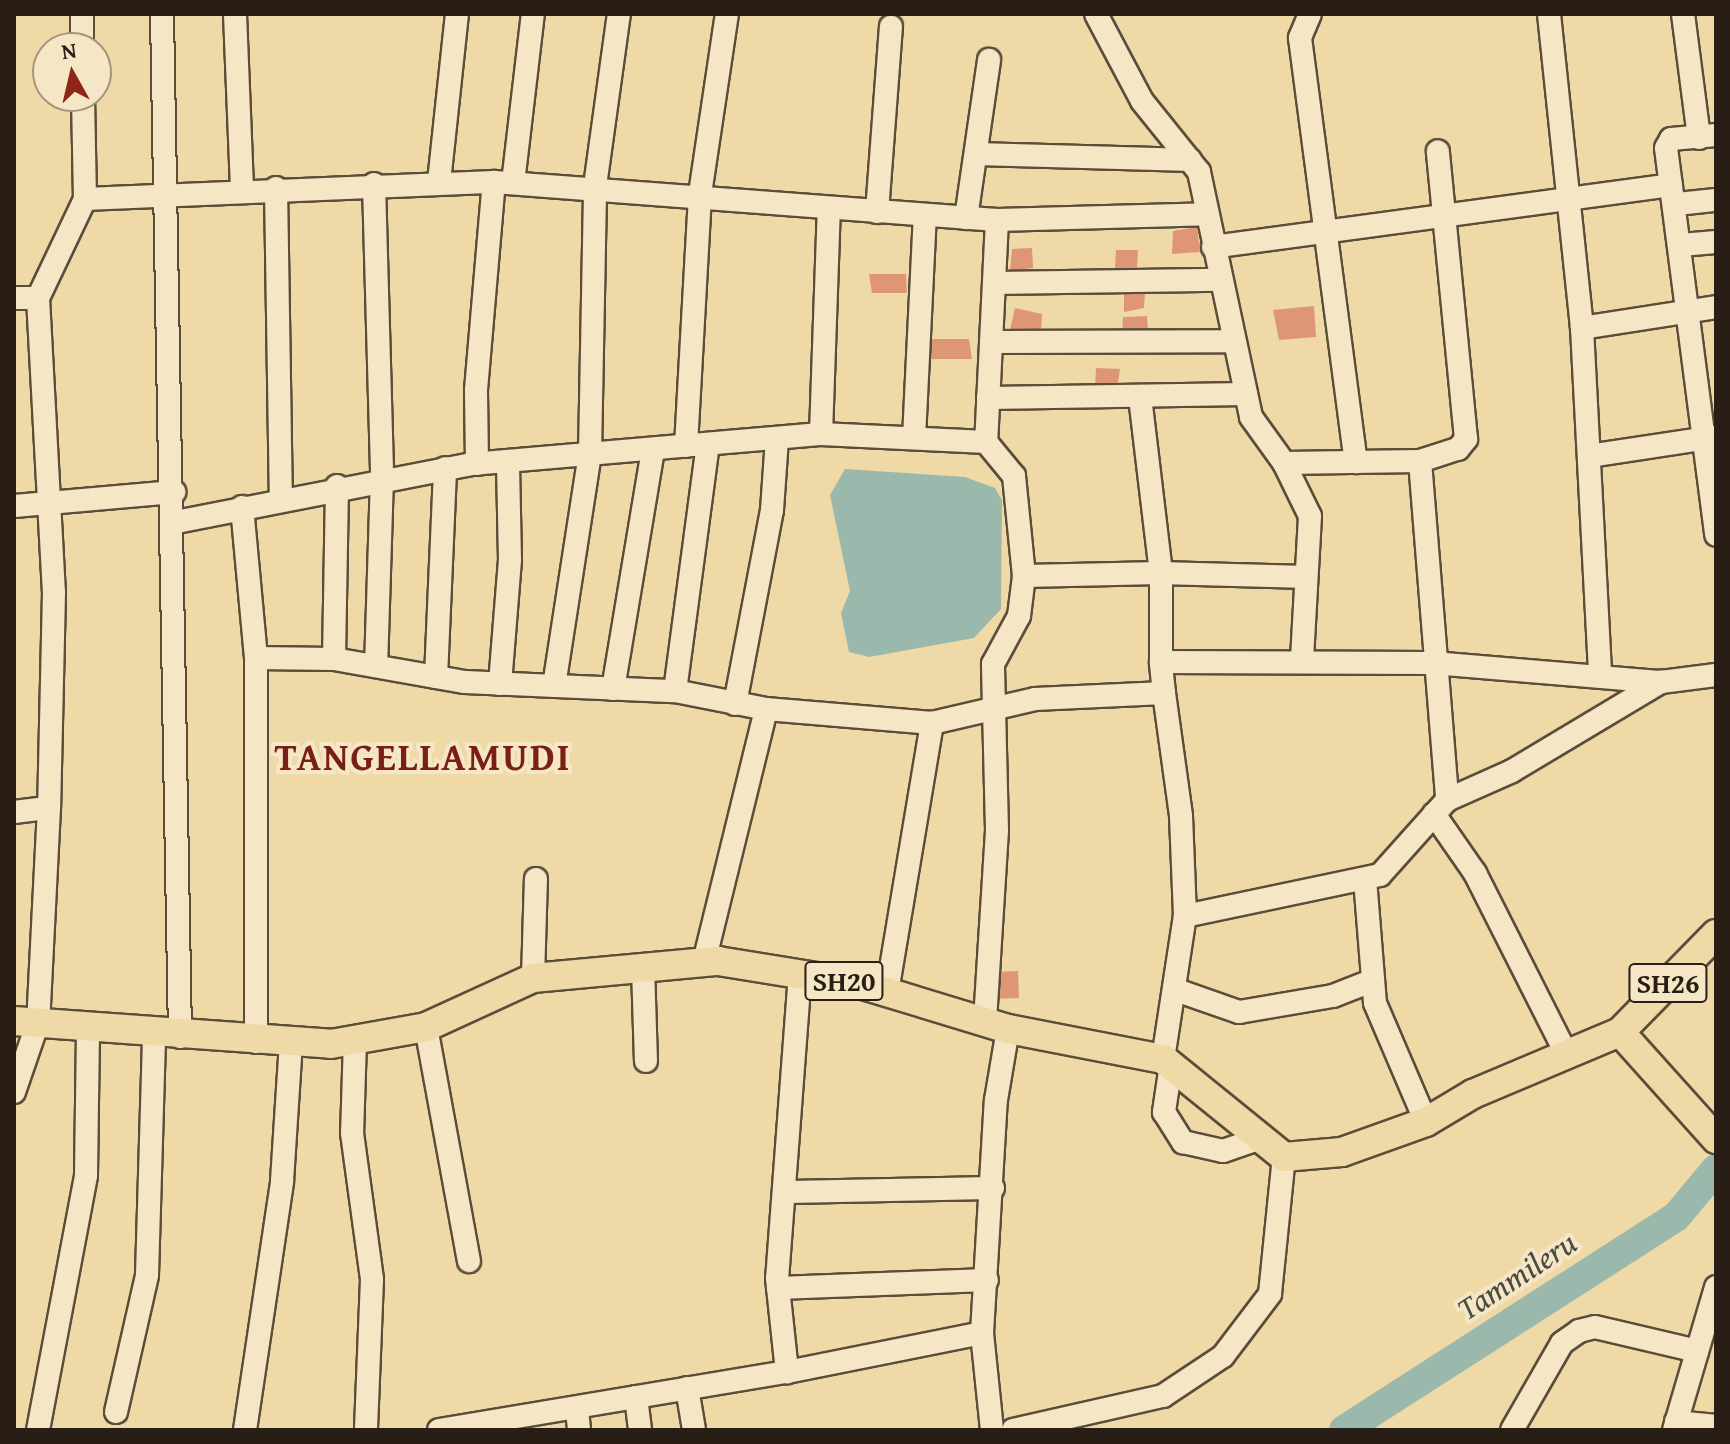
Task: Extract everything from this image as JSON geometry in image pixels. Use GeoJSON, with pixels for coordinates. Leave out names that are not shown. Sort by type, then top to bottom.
{"type":"FeatureCollection","features":[{"type":"Feature","properties":{"kind":"main road","name":"SH26"},"geometry":{"type":"LineString","coordinates":[[1627,1041],[1716,934]]}},
{"type":"Feature","properties":{"kind":"main road","name":"SH20"},"geometry":{"type":"LineString","coordinates":[[26,1021],[256,1042],[355,1040],[426,1027],[533,978],[704,962],[800,974],[887,992],[997,1025],[1167,1062],[1284,1157]]}},
{"type":"Feature","properties":{"kind":"main road"},"geometry":{"type":"LineString","coordinates":[[1284,1157],[1342,1152],[1426,1122],[1566,1053],[1627,1041],[1716,1139]]}},
{"type":"Feature","properties":{"kind":"street"},"geometry":{"type":"LineString","coordinates":[[116,1412],[147,1275],[167,1036],[176,522],[164,195],[162,14]]}},
{"type":"Feature","properties":{"kind":"street"},"geometry":{"type":"LineString","coordinates":[[235,14],[242,190]]}},
{"type":"Feature","properties":{"kind":"street"},"geometry":{"type":"LineString","coordinates":[[439,182],[457,14]]}},
{"type":"Feature","properties":{"kind":"street"},"geometry":{"type":"LineString","coordinates":[[477,464],[476,376],[504,182],[533,14]]}},
{"type":"Feature","properties":{"kind":"street"},"geometry":{"type":"LineString","coordinates":[[554,686],[590,453],[595,186],[619,14]]}},
{"type":"Feature","properties":{"kind":"street"},"geometry":{"type":"LineString","coordinates":[[675,691],[697,445],[700,194],[727,14]]}},
{"type":"Feature","properties":{"kind":"street"},"geometry":{"type":"LineString","coordinates":[[1096,14],[1142,101],[1190,160],[1207,214],[1251,417],[1284,463],[1310,516],[1302,660]]}},
{"type":"Feature","properties":{"kind":"street"},"geometry":{"type":"LineString","coordinates":[[1310,14],[1300,38],[1356,462]]}},
{"type":"Feature","properties":{"kind":"street"},"geometry":{"type":"LineString","coordinates":[[1549,14],[1582,328],[1600,677]]}},
{"type":"Feature","properties":{"kind":"street"},"geometry":{"type":"LineString","coordinates":[[1683,14],[1708,136],[1668,142],[1687,309],[1709,437],[1716,535]]}},
{"type":"Feature","properties":{"kind":"street"},"geometry":{"type":"LineString","coordinates":[[877,212],[891,27]]}},
{"type":"Feature","properties":{"kind":"street"},"geometry":{"type":"LineString","coordinates":[[966,218],[978,154],[989,60]]}},
{"type":"Feature","properties":{"kind":"street"},"geometry":{"type":"LineString","coordinates":[[14,1092],[26,1021],[49,808],[50,506],[38,298],[85,199],[83,112]]}},
{"type":"Feature","properties":{"kind":"street"},"geometry":{"type":"LineString","coordinates":[[1284,463],[1420,461],[1458,449],[1466,439],[1449,215],[1438,151]]}},
{"type":"Feature","properties":{"kind":"street"},"geometry":{"type":"LineString","coordinates":[[978,154],[1190,160]]}},
{"type":"Feature","properties":{"kind":"street"},"geometry":{"type":"LineString","coordinates":[[85,199],[374,184],[504,182],[700,194],[829,209],[997,220],[1207,214]]}},
{"type":"Feature","properties":{"kind":"street"},"geometry":{"type":"LineString","coordinates":[[374,184],[382,477],[376,666]]}},
{"type":"Feature","properties":{"kind":"street"},"geometry":{"type":"LineString","coordinates":[[276,188],[281,498]]}},
{"type":"Feature","properties":{"kind":"street"},"geometry":{"type":"LineString","coordinates":[[1213,247],[1569,196],[1674,195],[1716,200]]}},
{"type":"Feature","properties":{"kind":"street"},"geometry":{"type":"LineString","coordinates":[[821,434],[829,209]]}},
{"type":"Feature","properties":{"kind":"street"},"geometry":{"type":"LineString","coordinates":[[914,438],[925,215]]}},
{"type":"Feature","properties":{"kind":"street"},"geometry":{"type":"LineString","coordinates":[[992,1430],[982,1333],[996,1100],[997,830],[993,664],[1019,616],[1024,576],[1014,476],[986,442],[997,220]]}},
{"type":"Feature","properties":{"kind":"street"},"geometry":{"type":"LineString","coordinates":[[1681,245],[1716,242]]}},
{"type":"Feature","properties":{"kind":"street"},"geometry":{"type":"LineString","coordinates":[[994,283],[1221,280]]}},
{"type":"Feature","properties":{"kind":"street"},"geometry":{"type":"LineString","coordinates":[[14,298],[38,298]]}},
{"type":"Feature","properties":{"kind":"street"},"geometry":{"type":"LineString","coordinates":[[1582,328],[1687,309],[1716,307]]}},
{"type":"Feature","properties":{"kind":"street"},"geometry":{"type":"LineString","coordinates":[[991,342],[1234,341]]}},
{"type":"Feature","properties":{"kind":"street"},"geometry":{"type":"LineString","coordinates":[[988,398],[1246,394]]}},
{"type":"Feature","properties":{"kind":"street"},"geometry":{"type":"LineString","coordinates":[[1140,396],[1161,573],[1161,662],[1181,816],[1185,916],[1164,1112],[1183,1142],[1223,1151],[1260,1138]]}},
{"type":"Feature","properties":{"kind":"street"},"geometry":{"type":"LineString","coordinates":[[176,522],[382,477],[477,464],[821,434],[986,442]]}},
{"type":"Feature","properties":{"kind":"street"},"geometry":{"type":"LineString","coordinates":[[1589,456],[1709,437]]}},
{"type":"Feature","properties":{"kind":"street"},"geometry":{"type":"LineString","coordinates":[[735,704],[772,510],[777,438]]}},
{"type":"Feature","properties":{"kind":"street"},"geometry":{"type":"LineString","coordinates":[[613,689],[653,449]]}},
{"type":"Feature","properties":{"kind":"street"},"geometry":{"type":"LineString","coordinates":[[500,684],[510,560],[508,461]]}},
{"type":"Feature","properties":{"kind":"street"},"geometry":{"type":"LineString","coordinates":[[1420,461],[1441,807],[1566,1053]]}},
{"type":"Feature","properties":{"kind":"street"},"geometry":{"type":"LineString","coordinates":[[436,677],[445,468]]}},
{"type":"Feature","properties":{"kind":"street"},"geometry":{"type":"LineString","coordinates":[[334,659],[337,486]]}},
{"type":"Feature","properties":{"kind":"street"},"geometry":{"type":"LineString","coordinates":[[14,506],[50,506],[90,494],[174,492]]}},
{"type":"Feature","properties":{"kind":"street"},"geometry":{"type":"LineString","coordinates":[[242,507],[256,658],[256,1042]]}},
{"type":"Feature","properties":{"kind":"street"},"geometry":{"type":"LineString","coordinates":[[1024,576],[1161,573],[1306,577]]}},
{"type":"Feature","properties":{"kind":"street"},"geometry":{"type":"LineString","coordinates":[[256,658],[334,659],[436,677],[500,684],[675,691],[766,709],[932,723],[995,708],[1164,693]]}},
{"type":"Feature","properties":{"kind":"street"},"geometry":{"type":"LineString","coordinates":[[1161,662],[1302,660],[1433,663],[1661,682],[1716,675]]}},
{"type":"Feature","properties":{"kind":"street"},"geometry":{"type":"LineString","coordinates":[[1185,916],[1380,875],[1441,807],[1512,771],[1661,682]]}},
{"type":"Feature","properties":{"kind":"street"},"geometry":{"type":"LineString","coordinates":[[704,962],[766,709]]}},
{"type":"Feature","properties":{"kind":"street"},"geometry":{"type":"LineString","coordinates":[[887,992],[932,723]]}},
{"type":"Feature","properties":{"kind":"street"},"geometry":{"type":"LineString","coordinates":[[14,812],[49,808]]}},
{"type":"Feature","properties":{"kind":"street"},"geometry":{"type":"LineString","coordinates":[[533,978],[536,879]]}},
{"type":"Feature","properties":{"kind":"street"},"geometry":{"type":"LineString","coordinates":[[1365,879],[1371,981],[1426,1122]]}},
{"type":"Feature","properties":{"kind":"street"},"geometry":{"type":"LineString","coordinates":[[643,967],[646,1061]]}},
{"type":"Feature","properties":{"kind":"street"},"geometry":{"type":"LineString","coordinates":[[787,1372],[778,1288],[787,1192],[787,1093],[800,974]]}},
{"type":"Feature","properties":{"kind":"street"},"geometry":{"type":"LineString","coordinates":[[1176,990],[1239,1012],[1333,996],[1371,981]]}},
{"type":"Feature","properties":{"kind":"street"},"geometry":{"type":"LineString","coordinates":[[426,1027],[469,1261]]}},
{"type":"Feature","properties":{"kind":"street"},"geometry":{"type":"LineString","coordinates":[[38,1430],[86,1175],[88,1028]]}},
{"type":"Feature","properties":{"kind":"street"},"geometry":{"type":"LineString","coordinates":[[355,1040],[352,1133],[372,1279],[366,1430]]}},
{"type":"Feature","properties":{"kind":"street"},"geometry":{"type":"LineString","coordinates":[[245,1430],[282,1181],[291,1042]]}},
{"type":"Feature","properties":{"kind":"street"},"geometry":{"type":"LineString","coordinates":[[1013,1430],[1163,1396],[1223,1356],[1270,1294],[1284,1157]]}},
{"type":"Feature","properties":{"kind":"street"},"geometry":{"type":"LineString","coordinates":[[787,1192],[993,1188]]}},
{"type":"Feature","properties":{"kind":"street"},"geometry":{"type":"LineString","coordinates":[[778,1288],[987,1280]]}},
{"type":"Feature","properties":{"kind":"street"},"geometry":{"type":"LineString","coordinates":[[1716,1287],[1675,1426],[1716,1426]]}},
{"type":"Feature","properties":{"kind":"street"},"geometry":{"type":"LineString","coordinates":[[1512,1430],[1562,1343],[1579,1331],[1595,1327],[1697,1351]]}},
{"type":"Feature","properties":{"kind":"street"},"geometry":{"type":"LineString","coordinates":[[439,1430],[578,1420],[636,1397],[787,1372],[982,1333]]}},
{"type":"Feature","properties":{"kind":"street"},"geometry":{"type":"LineString","coordinates":[[687,1388],[694,1430]]}},
{"type":"Feature","properties":{"kind":"street"},"geometry":{"type":"LineString","coordinates":[[636,1397],[640,1430]]}},
{"type":"Feature","properties":{"kind":"shaded area"},"geometry":{"type":"Polygon","coordinates":[[[845,469],[965,477],[995,488],[1002,500],[1001,609],[974,638],[869,657],[849,652],[841,613],[850,591],[830,495],[845,469]]]}},
{"type":"Feature","properties":{"kind":"building"},"geometry":{"type":"Polygon","coordinates":[[[1197,227],[1200,252],[1172,254],[1173,231],[1197,227]]]}},
{"type":"Feature","properties":{"kind":"building"},"geometry":{"type":"Polygon","coordinates":[[[1032,248],[1033,268],[1010,271],[1012,249],[1032,248]]]}},
{"type":"Feature","properties":{"kind":"building"},"geometry":{"type":"Polygon","coordinates":[[[1116,250],[1138,250],[1137,269],[1115,269],[1116,250]]]}},
{"type":"Feature","properties":{"kind":"building"},"geometry":{"type":"Polygon","coordinates":[[[869,274],[906,274],[907,293],[872,293],[869,274]]]}},
{"type":"Feature","properties":{"kind":"building"},"geometry":{"type":"Polygon","coordinates":[[[1145,292],[1144,308],[1124,312],[1124,293],[1145,292]]]}},
{"type":"Feature","properties":{"kind":"building"},"geometry":{"type":"Polygon","coordinates":[[[1314,306],[1316,337],[1279,340],[1273,310],[1314,306]]]}},
{"type":"Feature","properties":{"kind":"building"},"geometry":{"type":"Polygon","coordinates":[[[1015,308],[1042,314],[1041,335],[1010,330],[1015,308]]]}},
{"type":"Feature","properties":{"kind":"building"},"geometry":{"type":"Polygon","coordinates":[[[1147,316],[1148,331],[1122,334],[1123,317],[1147,316]]]}},
{"type":"Feature","properties":{"kind":"building"},"geometry":{"type":"Polygon","coordinates":[[[926,339],[969,339],[972,359],[925,359],[926,339]]]}},
{"type":"Feature","properties":{"kind":"building"},"geometry":{"type":"Polygon","coordinates":[[[1096,368],[1120,369],[1117,389],[1095,387],[1096,368]]]}},
{"type":"Feature","properties":{"kind":"building"},"geometry":{"type":"Polygon","coordinates":[[[1018,971],[1019,998],[993,999],[992,972],[1018,971]]]}},
{"type":"Feature","properties":{"kind":"waterway","name":"Tammileru"},"geometry":{"type":"LineString","coordinates":[[1344,1430],[1676,1217],[1716,1169]]}},
{"type":"Feature","properties":{"kind":"district","name":"TANGELLAMUDI"},"geometry":{"type":"Point","coordinates":[423,757]}}]}
